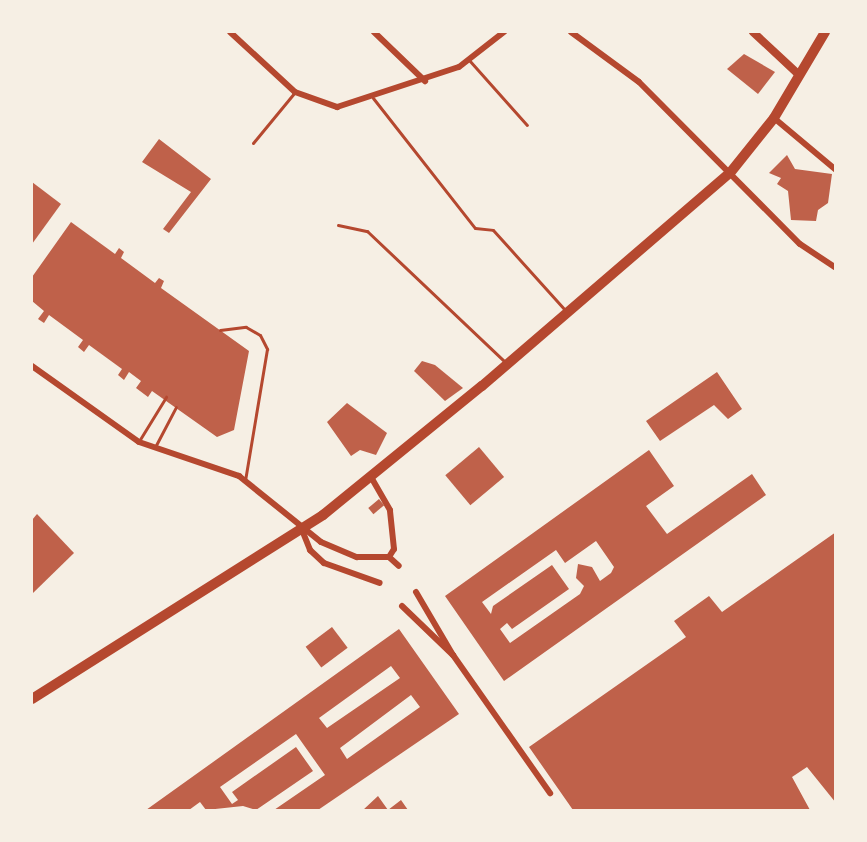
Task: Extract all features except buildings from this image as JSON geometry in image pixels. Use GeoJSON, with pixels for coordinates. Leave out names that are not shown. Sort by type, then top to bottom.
{"type":"FeatureCollection","features":[{"type":"Feature","properties":{"kind":"main road"},"geometry":{"type":"LineString","coordinates":[[32,699],[302,530],[371,477],[507,364],[565,310],[730,173],[774,118],[798,74],[825,32]]}},
{"type":"Feature","properties":{"kind":"street"},"geometry":{"type":"LineString","coordinates":[[230,32],[295,92],[337,107],[425,81],[469,60],[504,32]]}},
{"type":"Feature","properties":{"kind":"street"},"geometry":{"type":"LineString","coordinates":[[374,32],[425,81]]}},
{"type":"Feature","properties":{"kind":"street"},"geometry":{"type":"LineString","coordinates":[[753,32],[798,74]]}},
{"type":"Feature","properties":{"kind":"street"},"geometry":{"type":"LineString","coordinates":[[573,33],[639,82],[800,244],[836,268]]}},
{"type":"Feature","properties":{"kind":"street"},"geometry":{"type":"LineString","coordinates":[[774,118],[836,170]]}},
{"type":"Feature","properties":{"kind":"street"},"geometry":{"type":"LineString","coordinates":[[32,366],[139,442],[245,480],[302,530],[339,552],[389,557],[399,566]]}},
{"type":"Feature","properties":{"kind":"street"},"geometry":{"type":"LineString","coordinates":[[371,477],[390,510],[394,549],[389,557]]}},
{"type":"Feature","properties":{"kind":"street"},"geometry":{"type":"LineString","coordinates":[[302,530],[310,550],[324,562],[380,583]]}},
{"type":"Feature","properties":{"kind":"street"},"geometry":{"type":"LineString","coordinates":[[416,592],[453,656],[550,793]]}},
{"type":"Feature","properties":{"kind":"street"},"geometry":{"type":"LineString","coordinates":[[402,606],[453,656]]}},
{"type":"Feature","properties":{"kind":"lane"},"geometry":{"type":"LineString","coordinates":[[469,60],[527,125]]}},
{"type":"Feature","properties":{"kind":"lane"},"geometry":{"type":"LineString","coordinates":[[253,143],[295,92]]}},
{"type":"Feature","properties":{"kind":"lane"},"geometry":{"type":"LineString","coordinates":[[373,98],[475,228],[493,230],[565,310]]}},
{"type":"Feature","properties":{"kind":"lane"},"geometry":{"type":"LineString","coordinates":[[338,225],[367,231],[507,364]]}},
{"type":"Feature","properties":{"kind":"lane"},"geometry":{"type":"LineString","coordinates":[[220,330],[246,327],[260,335],[267,349],[245,480]]}},
{"type":"Feature","properties":{"kind":"lane"},"geometry":{"type":"LineString","coordinates":[[139,442],[166,397]]}},
{"type":"Feature","properties":{"kind":"lane"},"geometry":{"type":"LineString","coordinates":[[155,447],[176,407]]}}]}
